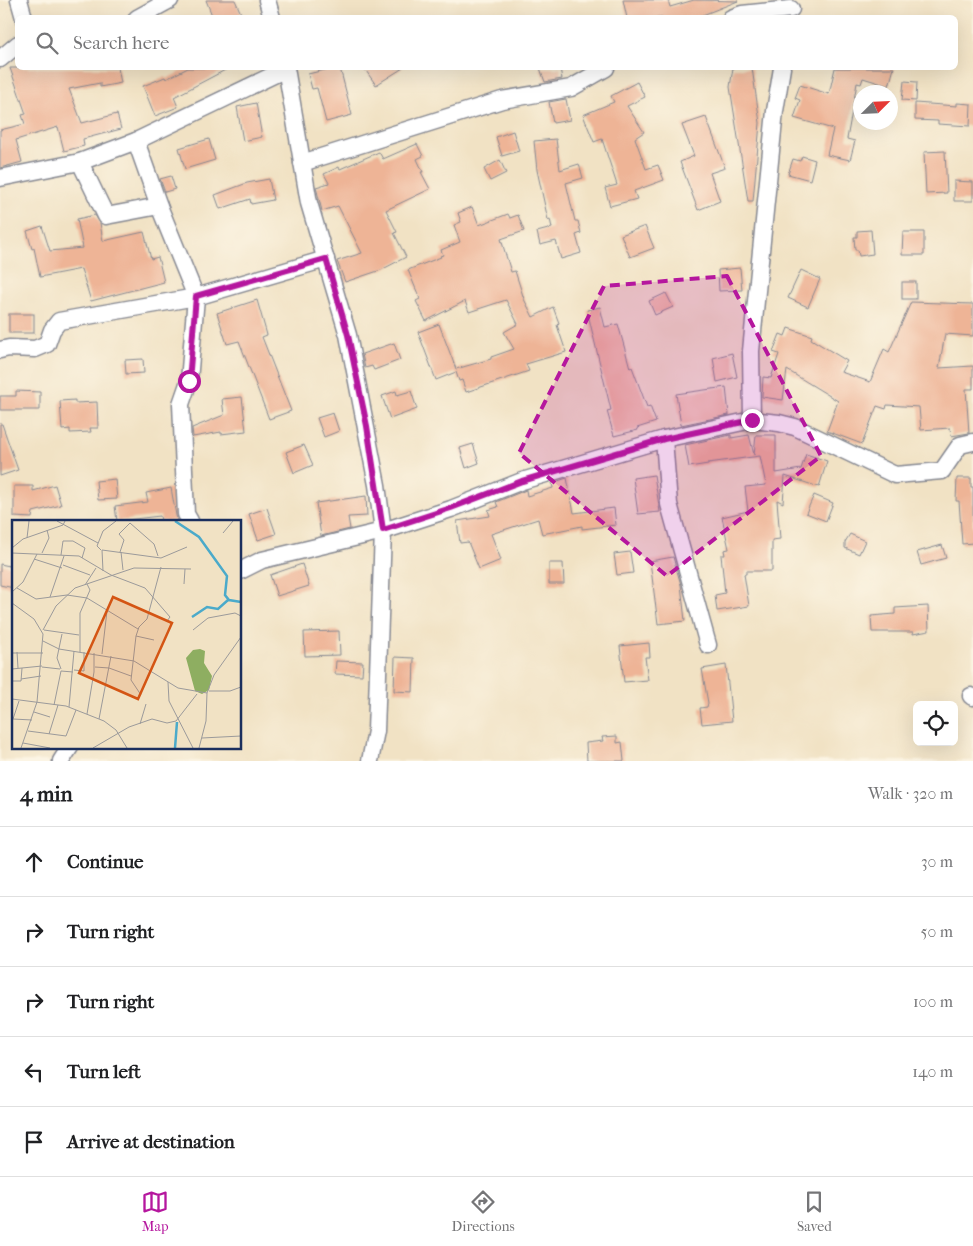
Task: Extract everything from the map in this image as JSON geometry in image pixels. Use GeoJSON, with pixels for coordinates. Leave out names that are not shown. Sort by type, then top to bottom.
{"type":"FeatureCollection","features":[{"type":"Feature","properties":{"kind":"street"},"geometry":{"type":"LineString","coordinates":[[19,0],[23,15]]}},
{"type":"Feature","properties":{"kind":"street"},"geometry":{"type":"LineString","coordinates":[[142,15],[170,0]]}},
{"type":"Feature","properties":{"kind":"street"},"geometry":{"type":"LineString","coordinates":[[267,0],[271,15]]}},
{"type":"Feature","properties":{"kind":"street"},"geometry":{"type":"LineString","coordinates":[[739,15],[791,9]]}},
{"type":"Feature","properties":{"kind":"street"},"geometry":{"type":"LineString","coordinates":[[0,58],[15,46]]}},
{"type":"Feature","properties":{"kind":"street"},"geometry":{"type":"LineString","coordinates":[[0,178],[80,162],[136,141],[282,70]]}},
{"type":"Feature","properties":{"kind":"street"},"geometry":{"type":"LineString","coordinates":[[286,70],[309,203],[352,353],[377,484],[383,530],[376,731],[370,761]]}},
{"type":"Feature","properties":{"kind":"street"},"geometry":{"type":"LineString","coordinates":[[302,163],[502,100],[571,88],[602,70]]}},
{"type":"Feature","properties":{"kind":"street"},"geometry":{"type":"LineString","coordinates":[[752,420],[751,351],[782,70]]}},
{"type":"Feature","properties":{"kind":"street"},"geometry":{"type":"LineString","coordinates":[[136,141],[159,206],[196,296],[189,381],[181,404],[186,514],[189,520]]}},
{"type":"Feature","properties":{"kind":"street"},"geometry":{"type":"LineString","coordinates":[[80,162],[106,216],[159,206]]}},
{"type":"Feature","properties":{"kind":"street"},"geometry":{"type":"LineString","coordinates":[[0,350],[9,348],[35,349],[47,344],[52,330],[59,321],[196,296],[326,259]]}},
{"type":"Feature","properties":{"kind":"street"},"geometry":{"type":"LineString","coordinates":[[241,570],[262,560],[383,530],[451,508],[522,481],[664,439],[752,420],[795,427],[895,475],[942,471],[960,445],[973,442]]}},
{"type":"Feature","properties":{"kind":"street"},"geometry":{"type":"LineString","coordinates":[[664,439],[670,504],[708,645]]}},
{"type":"Feature","properties":{"kind":"street"},"geometry":{"type":"LineString","coordinates":[[61,761],[69,748]]}},
{"type":"Feature","properties":{"kind":"highlighted area"},"geometry":{"type":"Polygon","coordinates":[[[727,276],[821,456],[667,576],[519,453],[604,286],[727,276]]]}},
{"type":"Feature","properties":{"kind":"building"},"geometry":{"type":"Polygon","coordinates":[[[206,0],[235,0],[242,15],[212,15],[206,0]]]}},
{"type":"Feature","properties":{"kind":"building"},"geometry":{"type":"Polygon","coordinates":[[[623,0],[668,0],[670,7],[694,0],[738,1],[703,15],[626,15],[623,0]]]}},
{"type":"Feature","properties":{"kind":"building"},"geometry":{"type":"Polygon","coordinates":[[[10,68],[15,68],[15,70],[118,70],[121,83],[100,87],[100,83],[69,89],[82,123],[117,114],[121,129],[83,139],[84,146],[64,151],[58,127],[16,140],[22,162],[0,168],[0,130],[25,124],[22,115],[26,114],[10,68]]]}},
{"type":"Feature","properties":{"kind":"building"},"geometry":{"type":"Polygon","coordinates":[[[184,70],[225,70],[174,97],[178,107],[155,116],[143,86],[165,77],[166,79],[184,70]]]}},
{"type":"Feature","properties":{"kind":"building"},"geometry":{"type":"Polygon","coordinates":[[[325,70],[341,70],[352,115],[326,122],[317,88],[312,89],[308,74],[325,70]]]}},
{"type":"Feature","properties":{"kind":"building"},"geometry":{"type":"Polygon","coordinates":[[[365,70],[400,70],[376,85],[365,70]]]}},
{"type":"Feature","properties":{"kind":"building"},"geometry":{"type":"Polygon","coordinates":[[[541,70],[560,70],[562,79],[545,82],[541,70]]]}},
{"type":"Feature","properties":{"kind":"building"},"geometry":{"type":"Polygon","coordinates":[[[733,70],[752,70],[760,123],[753,201],[748,201],[730,87],[733,70]]]}},
{"type":"Feature","properties":{"kind":"building"},"geometry":{"type":"Polygon","coordinates":[[[835,70],[893,70],[889,85],[863,78],[861,84],[853,85],[853,105],[847,139],[855,141],[850,160],[827,155],[833,129],[794,118],[800,100],[795,98],[800,85],[829,94],[835,70]]]}},
{"type":"Feature","properties":{"kind":"building"},"geometry":{"type":"Polygon","coordinates":[[[904,81],[917,82],[916,101],[902,100],[904,81]]]}},
{"type":"Feature","properties":{"kind":"building"},"geometry":{"type":"Polygon","coordinates":[[[637,82],[645,97],[627,106],[644,132],[635,138],[646,169],[658,165],[664,180],[634,191],[637,199],[610,206],[605,188],[617,185],[602,139],[594,142],[583,115],[614,102],[611,96],[637,82]]]}},
{"type":"Feature","properties":{"kind":"building"},"geometry":{"type":"Polygon","coordinates":[[[566,99],[570,120],[553,123],[549,102],[566,99]]]}},
{"type":"Feature","properties":{"kind":"building"},"geometry":{"type":"Polygon","coordinates":[[[256,103],[262,137],[243,141],[237,107],[256,103]]]}},
{"type":"Feature","properties":{"kind":"building"},"geometry":{"type":"Polygon","coordinates":[[[915,103],[957,106],[957,103],[971,104],[970,126],[938,124],[938,121],[915,120],[915,103]]]}},
{"type":"Feature","properties":{"kind":"building"},"geometry":{"type":"Polygon","coordinates":[[[706,117],[725,168],[710,173],[720,201],[698,210],[680,162],[694,156],[682,125],[706,117]]]}},
{"type":"Feature","properties":{"kind":"building"},"geometry":{"type":"Polygon","coordinates":[[[513,131],[519,151],[502,156],[496,137],[513,131]]]}},
{"type":"Feature","properties":{"kind":"building"},"geometry":{"type":"Polygon","coordinates":[[[209,139],[215,160],[185,169],[179,148],[209,139]]]}},
{"type":"Feature","properties":{"kind":"building"},"geometry":{"type":"Polygon","coordinates":[[[556,139],[560,170],[579,164],[583,178],[566,183],[575,221],[578,221],[581,233],[576,235],[581,253],[561,259],[556,241],[540,245],[537,232],[552,228],[550,219],[548,220],[537,170],[534,141],[556,139]]]}},
{"type":"Feature","properties":{"kind":"building"},"geometry":{"type":"Polygon","coordinates":[[[417,144],[423,156],[417,159],[430,189],[386,210],[397,232],[394,233],[406,257],[381,270],[345,282],[337,261],[362,253],[338,206],[322,211],[316,187],[329,183],[324,174],[339,167],[340,169],[379,152],[383,159],[417,144]]]}},
{"type":"Feature","properties":{"kind":"building"},"geometry":{"type":"Polygon","coordinates":[[[945,151],[947,193],[926,194],[924,152],[945,151]]]}},
{"type":"Feature","properties":{"kind":"building"},"geometry":{"type":"Polygon","coordinates":[[[802,156],[815,160],[810,180],[788,174],[793,159],[800,161],[802,156]]]}},
{"type":"Feature","properties":{"kind":"building"},"geometry":{"type":"Polygon","coordinates":[[[500,160],[506,173],[490,181],[484,169],[500,160]]]}},
{"type":"Feature","properties":{"kind":"building"},"geometry":{"type":"Polygon","coordinates":[[[171,176],[175,189],[165,192],[160,179],[171,176]]]}},
{"type":"Feature","properties":{"kind":"building"},"geometry":{"type":"Polygon","coordinates":[[[269,179],[273,200],[251,204],[250,199],[220,209],[215,195],[247,183],[269,179]]]}},
{"type":"Feature","properties":{"kind":"building"},"geometry":{"type":"Polygon","coordinates":[[[954,181],[973,182],[973,201],[954,201],[954,181]]]}},
{"type":"Feature","properties":{"kind":"building"},"geometry":{"type":"Polygon","coordinates":[[[472,207],[479,225],[508,214],[510,218],[518,215],[524,231],[501,239],[511,272],[515,271],[524,299],[533,317],[553,307],[566,352],[526,364],[529,371],[466,392],[462,380],[459,381],[456,372],[436,380],[418,332],[439,324],[456,369],[491,359],[491,357],[514,349],[504,332],[518,324],[506,300],[469,312],[465,301],[426,321],[416,301],[420,299],[408,270],[441,257],[443,255],[441,250],[460,242],[454,225],[461,222],[458,213],[472,207]]]}},
{"type":"Feature","properties":{"kind":"building"},"geometry":{"type":"Polygon","coordinates":[[[95,215],[100,223],[103,241],[144,232],[151,259],[158,257],[164,282],[91,301],[81,269],[40,277],[34,248],[32,249],[27,231],[42,226],[50,251],[83,248],[77,219],[95,215]]]}},
{"type":"Feature","properties":{"kind":"building"},"geometry":{"type":"Polygon","coordinates":[[[645,226],[654,248],[630,257],[621,235],[645,226]]]}},
{"type":"Feature","properties":{"kind":"building"},"geometry":{"type":"Polygon","coordinates":[[[871,230],[873,254],[859,256],[858,250],[855,250],[854,237],[857,237],[857,231],[871,230]]]}},
{"type":"Feature","properties":{"kind":"building"},"geometry":{"type":"Polygon","coordinates":[[[903,232],[924,232],[924,255],[902,255],[903,232]]]}},
{"type":"Feature","properties":{"kind":"building"},"geometry":{"type":"Polygon","coordinates":[[[740,268],[742,290],[719,291],[718,270],[740,268]]]}},
{"type":"Feature","properties":{"kind":"building"},"geometry":{"type":"Polygon","coordinates":[[[801,270],[820,279],[808,307],[788,298],[801,270]]]}},
{"type":"Feature","properties":{"kind":"building"},"geometry":{"type":"Polygon","coordinates":[[[902,282],[916,282],[916,299],[902,299],[902,282]]]}},
{"type":"Feature","properties":{"kind":"building"},"geometry":{"type":"Polygon","coordinates":[[[666,293],[673,307],[655,315],[649,301],[666,293]]]}},
{"type":"Feature","properties":{"kind":"building"},"geometry":{"type":"Polygon","coordinates":[[[257,300],[267,335],[262,337],[291,411],[269,419],[239,341],[227,344],[217,313],[257,300]]]}},
{"type":"Feature","properties":{"kind":"building"},"geometry":{"type":"Polygon","coordinates":[[[911,302],[973,304],[973,336],[945,334],[939,368],[973,366],[973,389],[966,389],[969,433],[951,436],[950,428],[921,430],[919,407],[887,405],[886,409],[877,406],[862,444],[827,431],[838,401],[787,370],[783,400],[762,397],[763,377],[771,378],[779,354],[773,352],[780,334],[785,336],[788,328],[812,336],[811,339],[847,361],[841,372],[870,382],[884,349],[889,352],[911,302]]]}},
{"type":"Feature","properties":{"kind":"building"},"geometry":{"type":"Polygon","coordinates":[[[600,307],[605,327],[618,324],[630,368],[632,367],[647,407],[650,406],[656,422],[637,428],[638,430],[614,436],[607,411],[611,410],[587,310],[600,307]]]}},
{"type":"Feature","properties":{"kind":"building"},"geometry":{"type":"Polygon","coordinates":[[[9,314],[34,314],[34,333],[9,333],[9,314]]]}},
{"type":"Feature","properties":{"kind":"building"},"geometry":{"type":"Polygon","coordinates":[[[394,343],[400,360],[374,370],[372,366],[365,368],[362,354],[394,343]]]}},
{"type":"Feature","properties":{"kind":"building"},"geometry":{"type":"Polygon","coordinates":[[[732,353],[737,377],[717,382],[713,358],[732,353]]]}},
{"type":"Feature","properties":{"kind":"building"},"geometry":{"type":"Polygon","coordinates":[[[143,359],[144,373],[126,374],[125,360],[143,359]]]}},
{"type":"Feature","properties":{"kind":"building"},"geometry":{"type":"Polygon","coordinates":[[[726,387],[729,415],[681,425],[676,394],[726,387]]]}},
{"type":"Feature","properties":{"kind":"building"},"geometry":{"type":"Polygon","coordinates":[[[16,391],[40,392],[40,410],[0,410],[0,396],[16,396],[16,391]]]}},
{"type":"Feature","properties":{"kind":"building"},"geometry":{"type":"Polygon","coordinates":[[[396,391],[397,395],[411,391],[417,409],[390,419],[382,396],[396,391]]]}},
{"type":"Feature","properties":{"kind":"building"},"geometry":{"type":"Polygon","coordinates":[[[242,397],[246,431],[221,434],[221,432],[193,437],[192,428],[224,415],[222,399],[242,397]]]}},
{"type":"Feature","properties":{"kind":"building"},"geometry":{"type":"Polygon","coordinates":[[[75,400],[75,403],[97,402],[98,428],[90,428],[91,432],[70,433],[70,429],[62,430],[60,401],[75,400]]]}},
{"type":"Feature","properties":{"kind":"building"},"geometry":{"type":"Polygon","coordinates":[[[333,413],[339,431],[324,437],[317,418],[333,413]]]}},
{"type":"Feature","properties":{"kind":"building"},"geometry":{"type":"Polygon","coordinates":[[[0,424],[2,424],[18,470],[0,476],[0,424]]]}},
{"type":"Feature","properties":{"kind":"building"},"geometry":{"type":"Polygon","coordinates":[[[731,435],[731,438],[749,435],[754,455],[756,435],[776,435],[776,473],[801,469],[806,454],[827,461],[819,487],[785,476],[783,503],[777,500],[780,539],[772,540],[772,571],[746,571],[746,574],[744,574],[749,606],[717,611],[715,595],[725,593],[721,555],[725,555],[724,550],[729,549],[722,517],[748,511],[745,487],[766,485],[760,456],[689,467],[685,445],[731,435]]]}},
{"type":"Feature","properties":{"kind":"building"},"geometry":{"type":"Polygon","coordinates":[[[473,444],[479,463],[466,468],[460,448],[473,444]]]}},
{"type":"Feature","properties":{"kind":"building"},"geometry":{"type":"Polygon","coordinates":[[[304,445],[313,465],[294,473],[286,452],[304,445]]]}},
{"type":"Feature","properties":{"kind":"building"},"geometry":{"type":"Polygon","coordinates":[[[654,475],[660,512],[638,514],[633,478],[654,475]]]}},
{"type":"Feature","properties":{"kind":"building"},"geometry":{"type":"Polygon","coordinates":[[[567,478],[574,513],[614,508],[616,525],[582,529],[582,526],[542,534],[538,519],[491,534],[501,560],[479,569],[468,542],[460,543],[457,521],[490,516],[488,510],[498,507],[496,502],[526,490],[527,496],[553,488],[552,483],[567,478]]]}},
{"type":"Feature","properties":{"kind":"building"},"geometry":{"type":"Polygon","coordinates":[[[957,478],[971,478],[971,487],[973,487],[973,543],[962,544],[959,501],[956,501],[957,478]]]}},
{"type":"Feature","properties":{"kind":"building"},"geometry":{"type":"Polygon","coordinates":[[[115,479],[117,499],[98,500],[96,481],[115,479]]]}},
{"type":"Feature","properties":{"kind":"building"},"geometry":{"type":"Polygon","coordinates":[[[55,485],[61,505],[33,512],[32,518],[14,517],[14,486],[33,486],[33,491],[55,485]]]}},
{"type":"Feature","properties":{"kind":"building"},"geometry":{"type":"Polygon","coordinates":[[[171,488],[177,520],[161,520],[160,516],[117,520],[115,506],[148,502],[146,493],[171,488]]]}},
{"type":"Feature","properties":{"kind":"building"},"geometry":{"type":"Polygon","coordinates":[[[814,495],[833,503],[826,521],[806,513],[814,495]]]}},
{"type":"Feature","properties":{"kind":"building"},"geometry":{"type":"Polygon","coordinates":[[[366,496],[367,516],[348,517],[350,529],[321,536],[316,503],[366,496]]]}},
{"type":"Feature","properties":{"kind":"building"},"geometry":{"type":"Polygon","coordinates":[[[267,508],[276,534],[258,540],[249,514],[267,508]]]}},
{"type":"Feature","properties":{"kind":"building"},"geometry":{"type":"Polygon","coordinates":[[[850,534],[865,541],[859,554],[845,548],[845,542],[850,534]]]}},
{"type":"Feature","properties":{"kind":"building"},"geometry":{"type":"Polygon","coordinates":[[[942,545],[946,558],[921,565],[917,552],[942,545]]]}},
{"type":"Feature","properties":{"kind":"building"},"geometry":{"type":"Polygon","coordinates":[[[630,552],[633,573],[617,575],[614,554],[630,552]]]}},
{"type":"Feature","properties":{"kind":"building"},"geometry":{"type":"Polygon","coordinates":[[[673,557],[681,585],[685,621],[658,624],[650,561],[673,557]]]}},
{"type":"Feature","properties":{"kind":"building"},"geometry":{"type":"Polygon","coordinates":[[[549,563],[563,563],[564,584],[549,584],[549,563]]]}},
{"type":"Feature","properties":{"kind":"building"},"geometry":{"type":"Polygon","coordinates":[[[0,564],[12,567],[12,588],[0,585],[0,564]]]}},
{"type":"Feature","properties":{"kind":"building"},"geometry":{"type":"Polygon","coordinates":[[[302,564],[309,586],[277,596],[270,575],[302,564]]]}},
{"type":"Feature","properties":{"kind":"building"},"geometry":{"type":"Polygon","coordinates":[[[928,606],[929,631],[913,634],[913,632],[872,632],[871,616],[895,614],[895,608],[928,606]]]}},
{"type":"Feature","properties":{"kind":"building"},"geometry":{"type":"Polygon","coordinates":[[[339,631],[340,655],[305,656],[304,632],[339,631]]]}},
{"type":"Feature","properties":{"kind":"building"},"geometry":{"type":"Polygon","coordinates":[[[649,643],[650,657],[645,657],[648,680],[624,682],[620,646],[649,643]]]}},
{"type":"Feature","properties":{"kind":"building"},"geometry":{"type":"Polygon","coordinates":[[[395,657],[414,658],[413,692],[394,691],[395,657]]]}},
{"type":"Feature","properties":{"kind":"building"},"geometry":{"type":"Polygon","coordinates":[[[336,661],[363,662],[362,675],[335,674],[336,661]]]}},
{"type":"Feature","properties":{"kind":"building"},"geometry":{"type":"Polygon","coordinates":[[[726,665],[732,721],[702,724],[700,708],[707,707],[708,703],[702,669],[726,665]]]}},
{"type":"Feature","properties":{"kind":"building"},"geometry":{"type":"Polygon","coordinates":[[[617,736],[617,743],[622,742],[624,761],[587,761],[586,743],[603,741],[602,737],[617,736]]]}},
{"type":"Feature","properties":{"kind":"route"},"geometry":{"type":"LineString","coordinates":[[189,381],[196,296],[326,259],[348,335],[367,426],[383,530],[451,508],[522,481],[572,468],[664,439],[752,420]]}}]}
